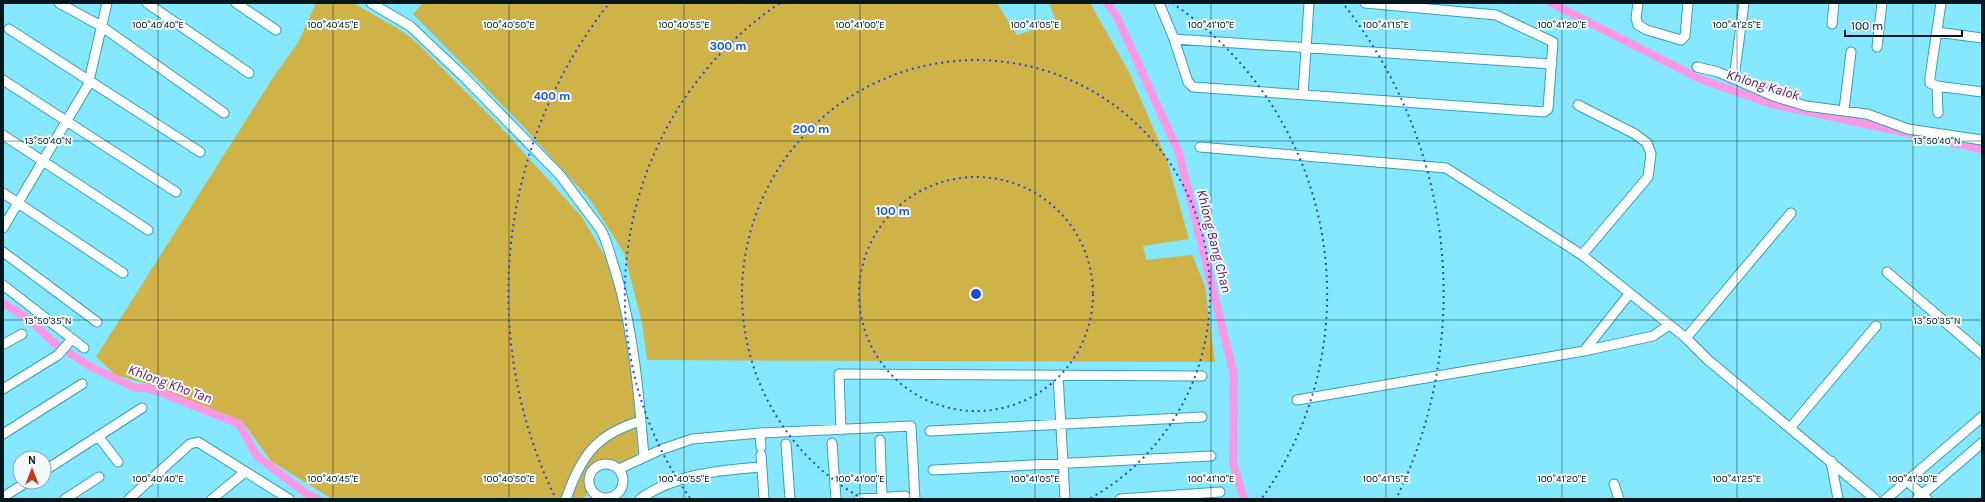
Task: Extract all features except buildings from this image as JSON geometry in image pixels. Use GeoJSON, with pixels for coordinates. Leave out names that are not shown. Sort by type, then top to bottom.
{"type":"FeatureCollection","features":[{"type":"Feature","properties":{"kind":"street"},"geometry":{"type":"LineString","coordinates":[[59,3],[101,26],[224,113]]}},
{"type":"Feature","properties":{"kind":"street"},"geometry":{"type":"LineString","coordinates":[[3,228],[90,80],[107,3]]}},
{"type":"Feature","properties":{"kind":"street"},"geometry":{"type":"LineString","coordinates":[[147,3],[249,73]]}},
{"type":"Feature","properties":{"kind":"street"},"geometry":{"type":"LineString","coordinates":[[236,3],[276,30]]}},
{"type":"Feature","properties":{"kind":"street"},"geometry":{"type":"LineString","coordinates":[[371,3],[410,26],[464,78],[560,175],[606,239],[622,293],[636,365],[644,457]]}},
{"type":"Feature","properties":{"kind":"street"},"geometry":{"type":"LineString","coordinates":[[1159,3],[1174,39],[1188,82],[1193,87],[1544,112],[1549,107],[1553,42],[1496,15],[1438,6],[1365,3]]}},
{"type":"Feature","properties":{"kind":"street"},"geometry":{"type":"LineString","coordinates":[[1302,95],[1309,3]]}},
{"type":"Feature","properties":{"kind":"street"},"geometry":{"type":"LineString","coordinates":[[1638,3],[1636,18],[1638,25],[1648,30],[1681,40],[1685,36],[1688,3]]}},
{"type":"Feature","properties":{"kind":"street"},"geometry":{"type":"LineString","coordinates":[[1734,78],[1744,3]]}},
{"type":"Feature","properties":{"kind":"street"},"geometry":{"type":"LineString","coordinates":[[1832,24],[1834,3]]}},
{"type":"Feature","properties":{"kind":"street"},"geometry":{"type":"LineString","coordinates":[[1876,47],[1882,3]]}},
{"type":"Feature","properties":{"kind":"street"},"geometry":{"type":"LineString","coordinates":[[1941,3],[1930,83],[1937,86],[1982,92]]}},
{"type":"Feature","properties":{"kind":"street"},"geometry":{"type":"LineString","coordinates":[[9,29],[200,152]]}},
{"type":"Feature","properties":{"kind":"street"},"geometry":{"type":"LineString","coordinates":[[1937,32],[1982,38]]}},
{"type":"Feature","properties":{"kind":"street"},"geometry":{"type":"LineString","coordinates":[[1174,39],[1552,64]]}},
{"type":"Feature","properties":{"kind":"street"},"geometry":{"type":"LineString","coordinates":[[1844,110],[1851,52]]}},
{"type":"Feature","properties":{"kind":"street"},"geometry":{"type":"LineString","coordinates":[[1697,67],[1734,78],[1773,96],[1806,106],[1867,114],[1908,129],[1982,140]]}},
{"type":"Feature","properties":{"kind":"street"},"geometry":{"type":"LineString","coordinates":[[3,80],[66,119],[176,192]]}},
{"type":"Feature","properties":{"kind":"street"},"geometry":{"type":"LineString","coordinates":[[1937,86],[1938,113]]}},
{"type":"Feature","properties":{"kind":"street"},"geometry":{"type":"LineString","coordinates":[[1578,105],[1638,136],[1647,143],[1651,154],[1648,176],[1639,189],[1582,254]]}},
{"type":"Feature","properties":{"kind":"street"},"geometry":{"type":"LineString","coordinates":[[3,135],[148,230]]}},
{"type":"Feature","properties":{"kind":"street"},"geometry":{"type":"LineString","coordinates":[[1200,147],[1446,168],[1582,254],[1686,338],[1708,360],[1875,499]]}},
{"type":"Feature","properties":{"kind":"street"},"geometry":{"type":"LineString","coordinates":[[3,193],[123,273]]}},
{"type":"Feature","properties":{"kind":"street"},"geometry":{"type":"LineString","coordinates":[[1686,338],[1791,213]]}},
{"type":"Feature","properties":{"kind":"street"},"geometry":{"type":"LineString","coordinates":[[3,252],[97,322]]}},
{"type":"Feature","properties":{"kind":"street"},"geometry":{"type":"LineString","coordinates":[[1887,272],[1982,354]]}},
{"type":"Feature","properties":{"kind":"street"},"geometry":{"type":"LineString","coordinates":[[3,284],[84,348]]}},
{"type":"Feature","properties":{"kind":"street"},"geometry":{"type":"LineString","coordinates":[[1584,351],[1630,293]]}},
{"type":"Feature","properties":{"kind":"street"},"geometry":{"type":"LineString","coordinates":[[1297,400],[1584,351],[1652,336],[1669,325]]}},
{"type":"Feature","properties":{"kind":"street"},"geometry":{"type":"LineString","coordinates":[[1790,428],[1876,326]]}},
{"type":"Feature","properties":{"kind":"street"},"geometry":{"type":"LineString","coordinates":[[3,344],[22,334]]}},
{"type":"Feature","properties":{"kind":"street"},"geometry":{"type":"LineString","coordinates":[[3,389],[58,355],[72,339]]}},
{"type":"Feature","properties":{"kind":"street"},"geometry":{"type":"LineString","coordinates":[[841,430],[839,374],[1058,374],[1202,376]]}},
{"type":"Feature","properties":{"kind":"street"},"geometry":{"type":"LineString","coordinates":[[1058,374],[1062,463],[1066,499]]}},
{"type":"Feature","properties":{"kind":"street"},"geometry":{"type":"LineString","coordinates":[[3,434],[82,384]]}},
{"type":"Feature","properties":{"kind":"street"},"geometry":{"type":"LineString","coordinates":[[52,466],[142,408]]}},
{"type":"Feature","properties":{"kind":"street"},"geometry":{"type":"LineString","coordinates":[[930,431],[1202,417]]}},
{"type":"Feature","properties":{"kind":"street"},"geometry":{"type":"LineString","coordinates":[[1886,499],[1982,417]]}},
{"type":"Feature","properties":{"kind":"street"},"geometry":{"type":"LineString","coordinates":[[566,499],[576,472],[589,452],[602,438],[622,426],[641,421]]}},
{"type":"Feature","properties":{"kind":"street"},"geometry":{"type":"LineString","coordinates":[[619,469],[660,450],[692,439],[760,433],[911,426],[915,499]]}},
{"type":"Feature","properties":{"kind":"street"},"geometry":{"type":"LineString","coordinates":[[760,433],[764,499]]}},
{"type":"Feature","properties":{"kind":"street"},"geometry":{"type":"LineString","coordinates":[[98,436],[118,462]]}},
{"type":"Feature","properties":{"kind":"street"},"geometry":{"type":"LineString","coordinates":[[880,440],[882,497]]}},
{"type":"Feature","properties":{"kind":"street"},"geometry":{"type":"LineString","coordinates":[[130,499],[194,442],[198,442],[286,498]]}},
{"type":"Feature","properties":{"kind":"street"},"geometry":{"type":"LineString","coordinates":[[832,443],[836,499]]}},
{"type":"Feature","properties":{"kind":"street"},"geometry":{"type":"LineString","coordinates":[[1907,481],[1923,497],[1982,443]]}},
{"type":"Feature","properties":{"kind":"street"},"geometry":{"type":"LineString","coordinates":[[786,444],[790,499]]}},
{"type":"Feature","properties":{"kind":"street"},"geometry":{"type":"LineString","coordinates":[[933,470],[1211,456]]}},
{"type":"Feature","properties":{"kind":"street"},"geometry":{"type":"LineString","coordinates":[[1831,461],[1838,499]]}},
{"type":"Feature","properties":{"kind":"street"},"geometry":{"type":"LineString","coordinates":[[602,464],[611,464],[619,469],[623,483],[620,490],[615,495],[609,497],[593,496],[589,477],[594,468],[602,464]]}},
{"type":"Feature","properties":{"kind":"street"},"geometry":{"type":"LineString","coordinates":[[640,499],[712,471],[762,467]]}},
{"type":"Feature","properties":{"kind":"street"},"geometry":{"type":"LineString","coordinates":[[212,499],[245,472]]}},
{"type":"Feature","properties":{"kind":"street"},"geometry":{"type":"LineString","coordinates":[[64,499],[98,477]]}},
{"type":"Feature","properties":{"kind":"street"},"geometry":{"type":"LineString","coordinates":[[1614,484],[1619,499]]}},
{"type":"Feature","properties":{"kind":"street"},"geometry":{"type":"LineString","coordinates":[[3,498],[15,490]]}},
{"type":"Feature","properties":{"kind":"street"},"geometry":{"type":"LineString","coordinates":[[1120,499],[1220,492]]}},
{"type":"Feature","properties":{"kind":"street"},"geometry":{"type":"LineString","coordinates":[[859,499],[904,496]]}},
{"type":"Feature","properties":{"kind":"shaded area"},"geometry":{"type":"Polygon","coordinates":[[[316,3],[353,3],[402,31],[416,42],[496,122],[582,217],[605,257],[617,295],[632,371],[638,459],[623,464],[607,459],[593,464],[586,471],[584,481],[587,494],[583,499],[332,499],[271,461],[242,421],[151,385],[116,375],[96,357],[272,79],[299,41],[316,3]]]}},
{"type":"Feature","properties":{"kind":"shaded area"},"geometry":{"type":"Polygon","coordinates":[[[423,3],[997,3],[1017,35],[1056,22],[1049,3],[1090,3],[1129,72],[1167,160],[1189,239],[1143,246],[1146,260],[1192,255],[1205,286],[1215,362],[647,360],[642,323],[624,253],[591,201],[519,122],[413,14],[423,3]]]}},
{"type":"Feature","properties":{"kind":"waterway","name":"Khlong Bang Chan"},"geometry":{"type":"LineString","coordinates":[[1107,3],[1117,17],[1179,153],[1234,375],[1233,463],[1244,499]]}},
{"type":"Feature","properties":{"kind":"waterway","name":"Khlong Kalok"},"geometry":{"type":"LineString","coordinates":[[1551,3],[1700,79],[1771,104],[1982,149]]}},
{"type":"Feature","properties":{"kind":"waterway","name":"Khlong Kho Tan"},"geometry":{"type":"LineString","coordinates":[[3,303],[30,320],[54,343],[91,367],[135,388],[146,388],[162,393],[239,424],[257,456],[304,492],[318,499]]}}]}
